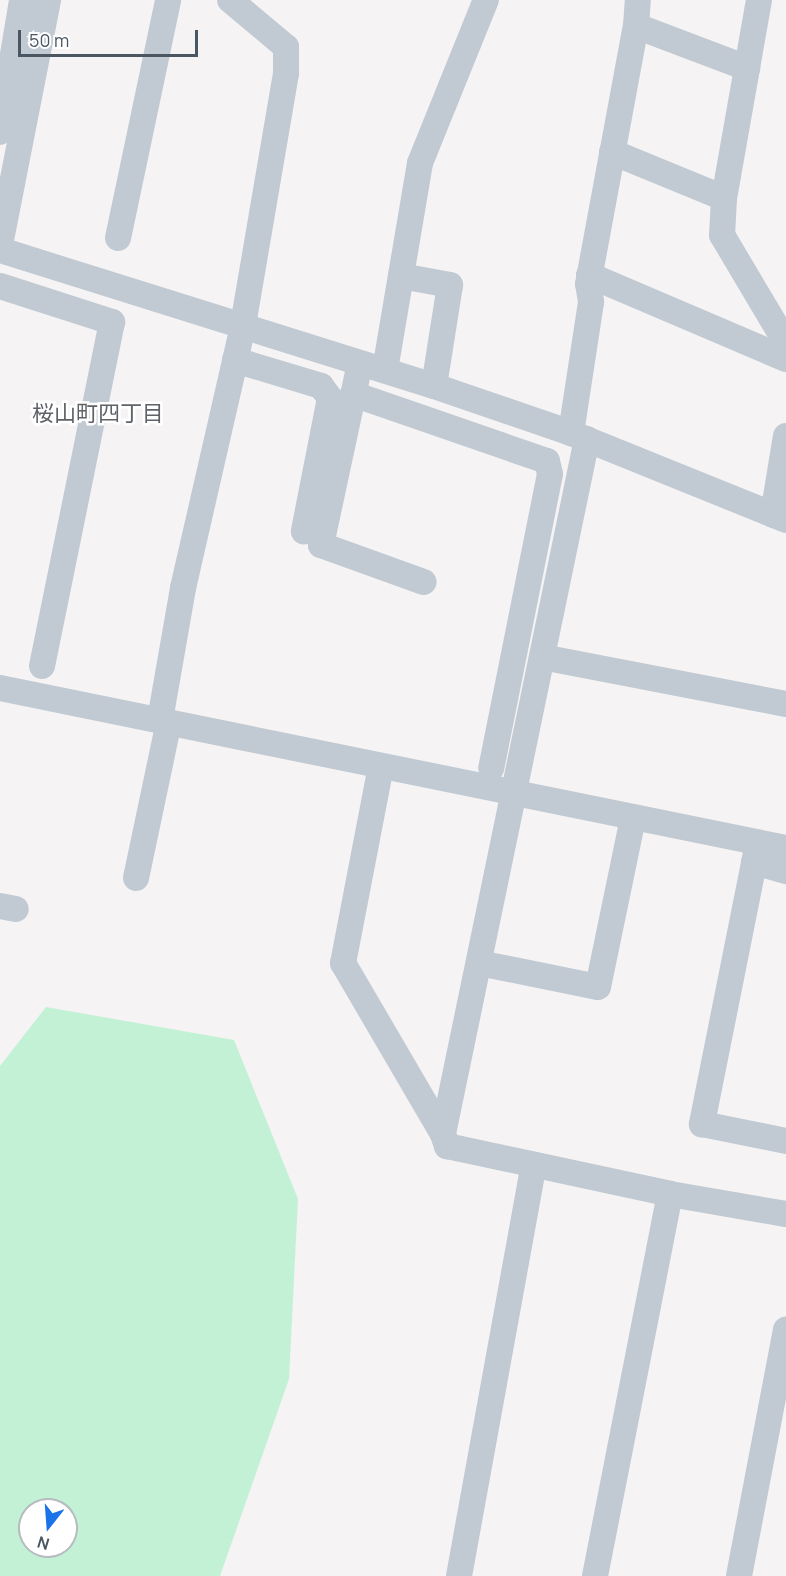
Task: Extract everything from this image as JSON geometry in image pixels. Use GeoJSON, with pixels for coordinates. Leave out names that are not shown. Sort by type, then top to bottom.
{"type":"FeatureCollection","features":[{"type":"Feature","properties":{"kind":"street"},"geometry":{"type":"LineString","coordinates":[[0,132],[22,0]]}},
{"type":"Feature","properties":{"kind":"street"},"geometry":{"type":"LineString","coordinates":[[0,244],[48,0]]}},
{"type":"Feature","properties":{"kind":"street"},"geometry":{"type":"LineString","coordinates":[[118,238],[168,0]]}},
{"type":"Feature","properties":{"kind":"street"},"geometry":{"type":"LineString","coordinates":[[136,878],[165,721],[183,588],[243,325],[282,96],[286,47],[230,0]]}},
{"type":"Feature","properties":{"kind":"street"},"geometry":{"type":"LineString","coordinates":[[385,370],[420,163],[486,0]]}},
{"type":"Feature","properties":{"kind":"street"},"geometry":{"type":"LineString","coordinates":[[443,1134],[542,657],[579,436],[591,302],[589,275],[636,26],[638,0]]}},
{"type":"Feature","properties":{"kind":"street"},"geometry":{"type":"LineString","coordinates":[[759,0],[724,198],[722,235],[786,343]]}},
{"type":"Feature","properties":{"kind":"street"},"geometry":{"type":"LineString","coordinates":[[636,26],[747,68]]}},
{"type":"Feature","properties":{"kind":"street"},"geometry":{"type":"LineString","coordinates":[[612,152],[724,198]]}},
{"type":"Feature","properties":{"kind":"street"},"geometry":{"type":"LineString","coordinates":[[0,250],[434,386],[579,436],[779,517],[786,436]]}},
{"type":"Feature","properties":{"kind":"street"},"geometry":{"type":"LineString","coordinates":[[589,275],[786,359]]}},
{"type":"Feature","properties":{"kind":"street"},"geometry":{"type":"LineString","coordinates":[[401,276],[450,285],[434,386]]}},
{"type":"Feature","properties":{"kind":"street"},"geometry":{"type":"LineString","coordinates":[[0,286],[112,322],[42,666]]}},
{"type":"Feature","properties":{"kind":"street"},"geometry":{"type":"LineString","coordinates":[[235,360],[321,386],[330,399],[304,531]]}},
{"type":"Feature","properties":{"kind":"street"},"geometry":{"type":"LineString","coordinates":[[360,362],[321,545],[424,582]]}},
{"type":"Feature","properties":{"kind":"street"},"geometry":{"type":"LineString","coordinates":[[354,394],[547,461],[550,474],[491,768]]}},
{"type":"Feature","properties":{"kind":"street"},"geometry":{"type":"LineString","coordinates":[[542,657],[786,704]]}},
{"type":"Feature","properties":{"kind":"street"},"geometry":{"type":"LineString","coordinates":[[0,688],[633,818],[756,852],[786,871]]}},
{"type":"Feature","properties":{"kind":"street"},"geometry":{"type":"LineString","coordinates":[[381,766],[343,963],[443,1134],[447,1146],[670,1194],[786,1214]]}},
{"type":"Feature","properties":{"kind":"street"},"geometry":{"type":"LineString","coordinates":[[479,963],[598,987],[633,818]]}},
{"type":"Feature","properties":{"kind":"street"},"geometry":{"type":"LineString","coordinates":[[756,852],[786,848]]}},
{"type":"Feature","properties":{"kind":"street"},"geometry":{"type":"LineString","coordinates":[[756,852],[702,1124],[786,1141]]}},
{"type":"Feature","properties":{"kind":"street"},"geometry":{"type":"LineString","coordinates":[[459,1576],[534,1165]]}},
{"type":"Feature","properties":{"kind":"street"},"geometry":{"type":"LineString","coordinates":[[596,1576],[670,1194]]}},
{"type":"Feature","properties":{"kind":"street"},"geometry":{"type":"LineString","coordinates":[[740,1576],[786,1329]]}},
{"type":"Feature","properties":{"kind":"green space"},"geometry":{"type":"Polygon","coordinates":[[[46,1007],[234,1040],[298,1199],[289,1379],[220,1576],[0,1576],[0,1066],[46,1007]]]}},
{"type":"Feature","properties":{"kind":"district","name":"桜山町四丁目"},"geometry":{"type":"Point","coordinates":[98,414]}}]}
